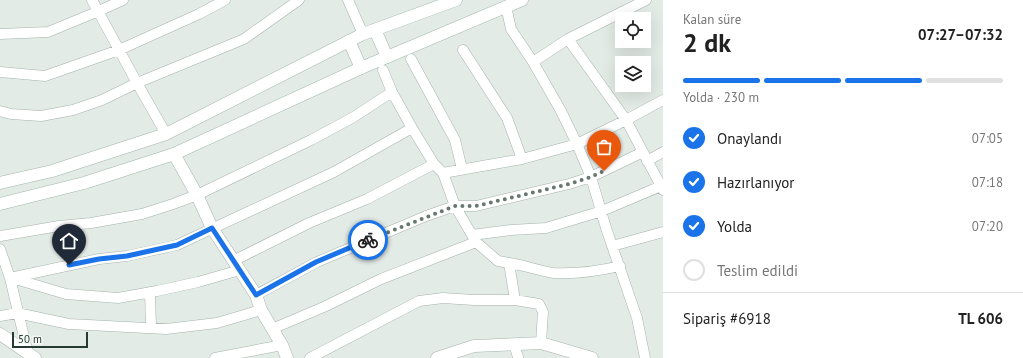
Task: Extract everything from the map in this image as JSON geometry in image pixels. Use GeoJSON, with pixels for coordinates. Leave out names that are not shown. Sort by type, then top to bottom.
{"type":"FeatureCollection","features":[{"type":"Feature","properties":{"kind":"main road"},"geometry":{"type":"LineString","coordinates":[[0,183],[52,171],[166,134],[363,34],[456,0]]}},
{"type":"Feature","properties":{"kind":"main road"},"geometry":{"type":"LineString","coordinates":[[0,204],[84,183],[174,154],[361,68],[522,0]]}},
{"type":"Feature","properties":{"kind":"main road"},"geometry":{"type":"LineString","coordinates":[[376,30],[387,57]]}},
{"type":"Feature","properties":{"kind":"main road"},"geometry":{"type":"LineString","coordinates":[[349,41],[361,68]]}},
{"type":"Feature","properties":{"kind":"main road"},"geometry":{"type":"LineString","coordinates":[[174,154],[212,228],[256,295],[261,310],[282,344],[287,358]]}},
{"type":"Feature","properties":{"kind":"main road"},"geometry":{"type":"LineString","coordinates":[[2,336],[31,357]]}},
{"type":"Feature","properties":{"kind":"main road"},"geometry":{"type":"LineString","coordinates":[[437,358],[474,346],[541,343],[592,358]]}},
{"type":"Feature","properties":{"kind":"street"},"geometry":{"type":"LineString","coordinates":[[92,0],[166,134]]}},
{"type":"Feature","properties":{"kind":"street"},"geometry":{"type":"LineString","coordinates":[[0,34],[48,32],[123,0]]}},
{"type":"Feature","properties":{"kind":"street"},"geometry":{"type":"LineString","coordinates":[[0,72],[44,76],[119,50],[199,14],[225,0]]}},
{"type":"Feature","properties":{"kind":"street"},"geometry":{"type":"LineString","coordinates":[[0,111],[11,114],[41,116],[73,110],[102,100],[137,83],[244,39],[299,0]]}},
{"type":"Feature","properties":{"kind":"street"},"geometry":{"type":"LineString","coordinates":[[348,0],[363,34]]}},
{"type":"Feature","properties":{"kind":"street"},"geometry":{"type":"LineString","coordinates":[[533,62],[568,39],[646,0]]}},
{"type":"Feature","properties":{"kind":"street"},"geometry":{"type":"LineString","coordinates":[[506,6],[511,29],[533,62],[578,144],[591,177],[612,246],[637,318],[645,358]]}},
{"type":"Feature","properties":{"kind":"street"},"geometry":{"type":"LineString","coordinates":[[272,329],[326,306],[381,279],[474,239],[511,230],[546,228],[602,211],[662,188],[626,120],[568,39]]}},
{"type":"Feature","properties":{"kind":"street"},"geometry":{"type":"LineString","coordinates":[[463,50],[507,118],[522,159]]}},
{"type":"Feature","properties":{"kind":"street"},"geometry":{"type":"LineString","coordinates":[[411,59],[455,140],[462,169]]}},
{"type":"Feature","properties":{"kind":"street"},"geometry":{"type":"LineString","coordinates":[[383,70],[392,92],[412,128],[434,164],[443,173],[455,206],[474,239],[498,261],[554,273],[586,271],[620,266]]}},
{"type":"Feature","properties":{"kind":"street"},"geometry":{"type":"LineString","coordinates":[[0,236],[142,214],[196,195],[311,140],[352,118],[392,92]]}},
{"type":"Feature","properties":{"kind":"street"},"geometry":{"type":"LineString","coordinates":[[443,173],[522,159],[578,144],[663,100]]}},
{"type":"Feature","properties":{"kind":"street"},"geometry":{"type":"LineString","coordinates":[[10,278],[99,259],[127,256],[177,245],[334,172],[412,128]]}},
{"type":"Feature","properties":{"kind":"street"},"geometry":{"type":"LineString","coordinates":[[256,295],[316,262],[426,216],[455,206],[476,206],[569,184],[645,156],[663,152]]}},
{"type":"Feature","properties":{"kind":"street"},"geometry":{"type":"LineString","coordinates":[[10,278],[66,294],[118,298],[198,282],[237,266],[309,222],[367,199],[434,164]]}},
{"type":"Feature","properties":{"kind":"street"},"geometry":{"type":"LineString","coordinates":[[612,246],[663,232]]}},
{"type":"Feature","properties":{"kind":"street"},"geometry":{"type":"LineString","coordinates":[[0,250],[2,265],[10,278],[17,313],[31,357]]}},
{"type":"Feature","properties":{"kind":"street"},"geometry":{"type":"LineString","coordinates":[[508,264],[515,300]]}},
{"type":"Feature","properties":{"kind":"street"},"geometry":{"type":"LineString","coordinates":[[150,292],[151,328]]}},
{"type":"Feature","properties":{"kind":"street"},"geometry":{"type":"LineString","coordinates":[[310,358],[419,301],[443,298],[515,300],[539,304],[543,312],[541,343]]}},
{"type":"Feature","properties":{"kind":"street"},"geometry":{"type":"LineString","coordinates":[[0,316],[17,313],[69,324],[166,329],[217,322],[261,310]]}},
{"type":"Feature","properties":{"kind":"street"},"geometry":{"type":"LineString","coordinates":[[215,358],[282,344]]}},
{"type":"Feature","properties":{"kind":"street"},"geometry":{"type":"LineString","coordinates":[[514,344],[517,358]]}},
{"type":"Feature","properties":{"kind":"way so far"},"geometry":{"type":"LineString","coordinates":[[368,240],[426,216],[455,206],[476,206],[569,184],[604,171]]}},
{"type":"Feature","properties":{"kind":"route"},"geometry":{"type":"LineString","coordinates":[[69,265],[99,259],[127,256],[177,245],[212,228],[256,295],[316,262],[368,240]]}}]}
